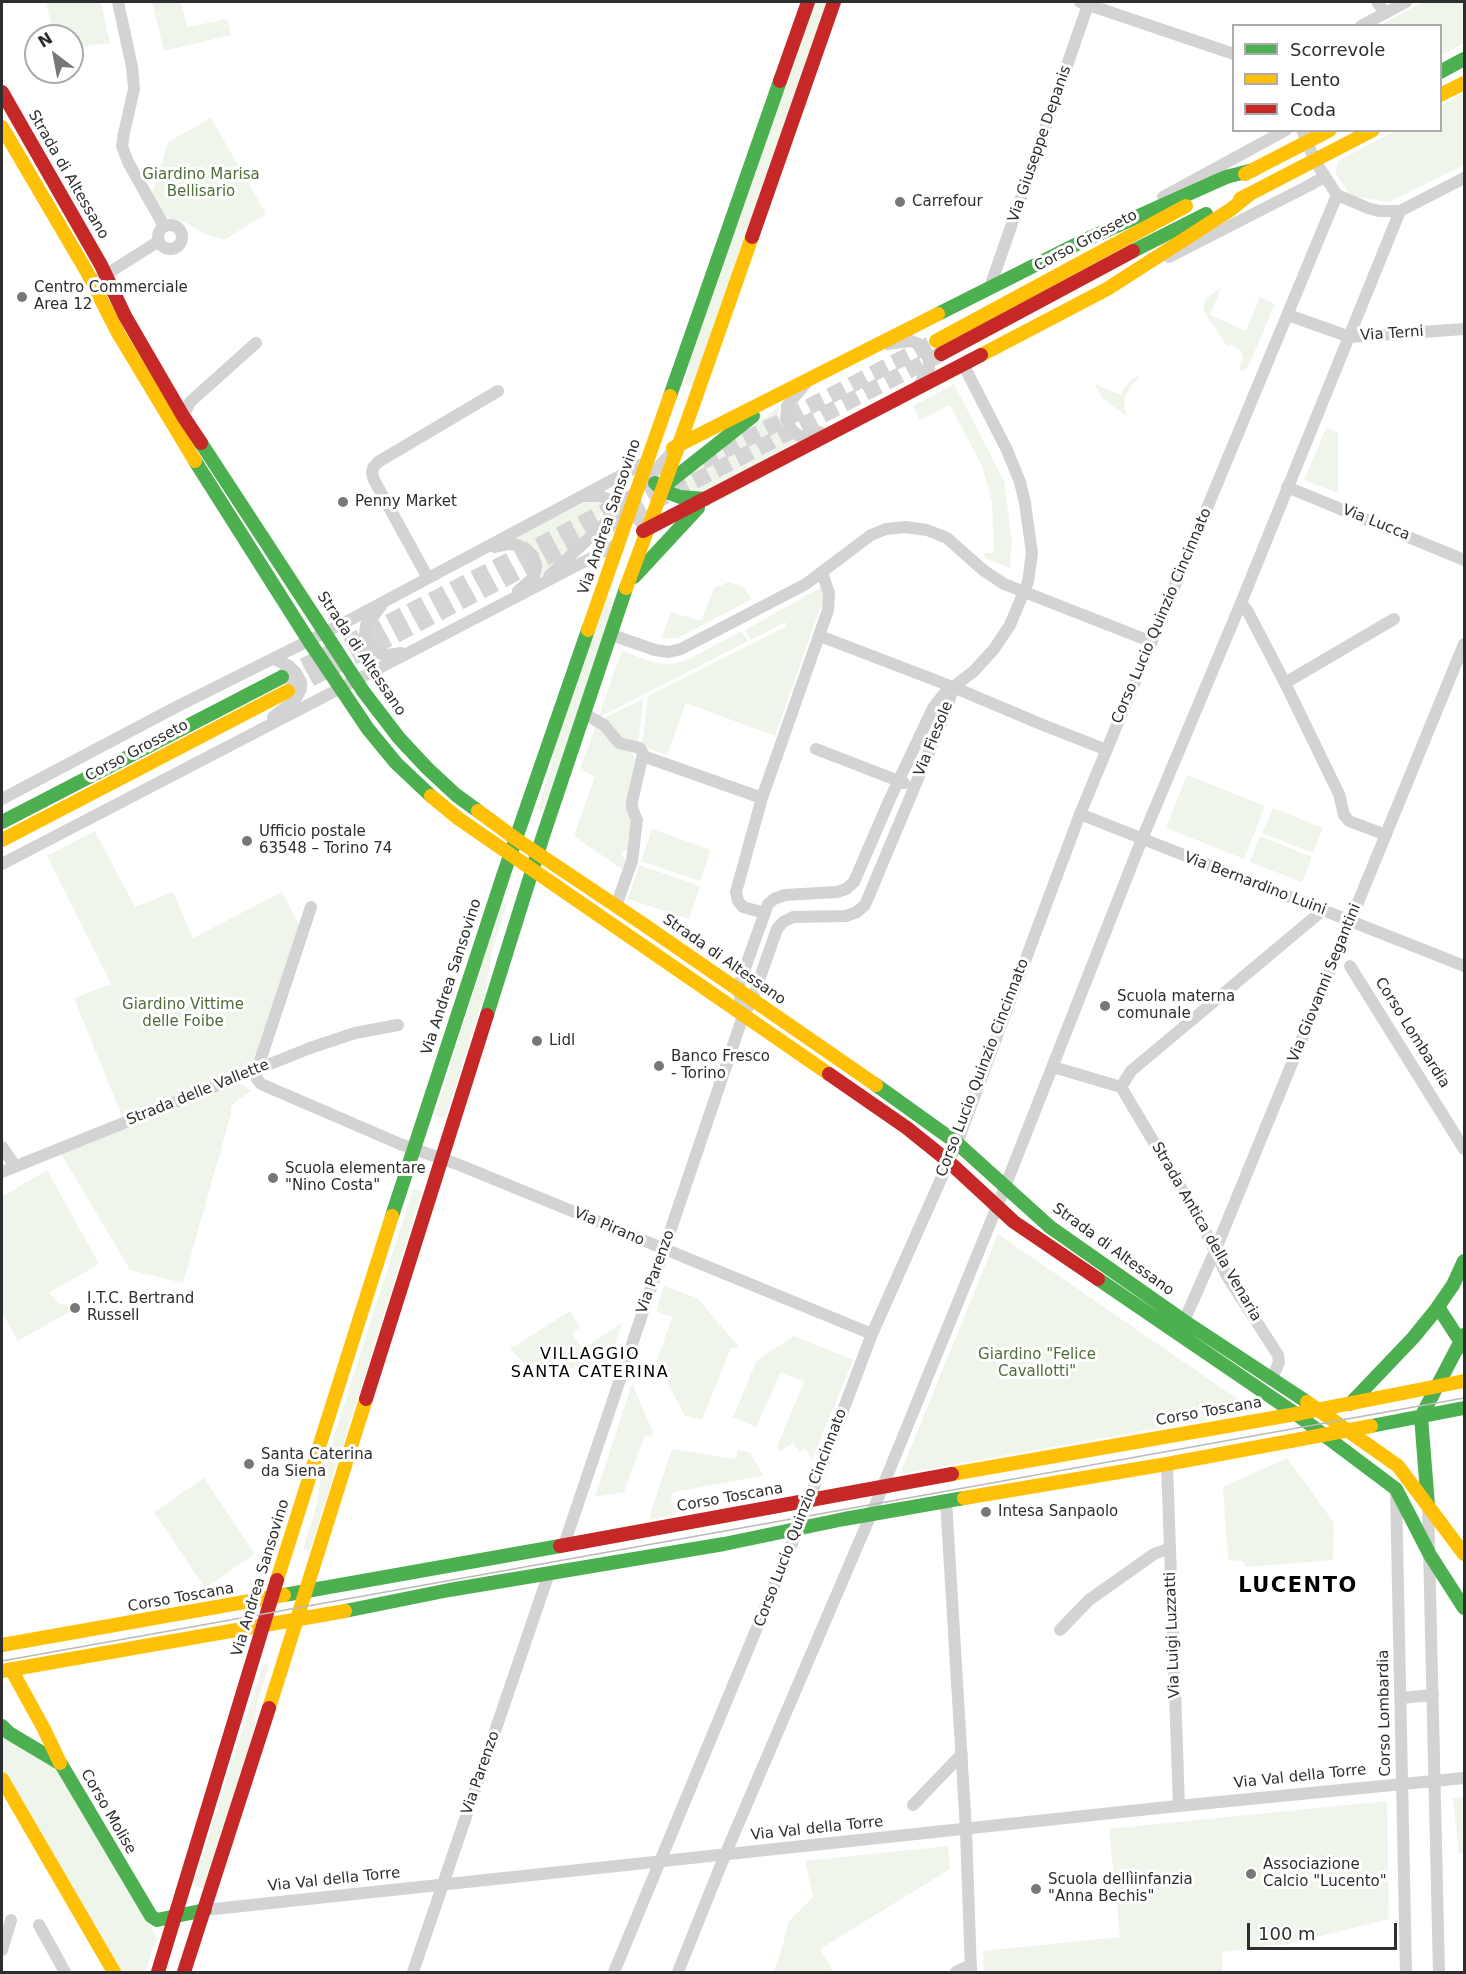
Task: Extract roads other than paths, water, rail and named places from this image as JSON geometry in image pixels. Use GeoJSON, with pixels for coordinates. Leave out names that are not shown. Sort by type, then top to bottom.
{"type":"FeatureCollection","features":[{"type":"Feature","properties":{"kind":"street"},"geometry":{"type":"LineString","coordinates":[[118,2],[132,67],[134,89],[122,146],[128,162],[164,226]]}},
{"type":"Feature","properties":{"kind":"street","name":"Via Andrea Sansovino"},"geometry":{"type":"LineString","coordinates":[[158,1972],[413,1149],[510,855],[808,2]]}},
{"type":"Feature","properties":{"kind":"street"},"geometry":{"type":"LineString","coordinates":[[184,1972],[537,854],[646,529],[678,446],[834,2]]}},
{"type":"Feature","properties":{"kind":"street"},"geometry":{"type":"LineString","coordinates":[[1086,2],[1232,54]]}},
{"type":"Feature","properties":{"kind":"street","name":"Via Giuseppe Depanis"},"geometry":{"type":"LineString","coordinates":[[990,286],[1086,2]]}},
{"type":"Feature","properties":{"kind":"street"},"geometry":{"type":"LineString","coordinates":[[1377,2],[1385,13]]}},
{"type":"Feature","properties":{"kind":"street"},"geometry":{"type":"LineString","coordinates":[[1365,24],[1406,2]]}},
{"type":"Feature","properties":{"kind":"street"},"geometry":{"type":"LineString","coordinates":[[1442,71],[1464,59]]}},
{"type":"Feature","properties":{"kind":"street"},"geometry":{"type":"LineString","coordinates":[[1442,94],[1464,83]]}},
{"type":"Feature","properties":{"kind":"street","name":"Strada di Altessano"},"geometry":{"type":"LineString","coordinates":[[2,92],[106,274],[125,316],[183,416],[222,471],[356,680],[405,745],[430,772],[463,800],[537,854],[919,1114],[957,1143],[1050,1227],[1184,1321],[1349,1430],[1398,1466],[1428,1505],[1459,1537],[1464,1554]]}},
{"type":"Feature","properties":{"kind":"street","name":"Strada di Altessano"},"geometry":{"type":"LineString","coordinates":[[2,127],[93,283],[118,333],[172,426],[309,641],[378,743],[411,778],[455,816],[510,855],[908,1128],[948,1161],[1014,1222],[1296,1414],[1396,1489]]}},
{"type":"Feature","properties":{"kind":"street","name":"Corso Grosseto"},"geometry":{"type":"LineString","coordinates":[[1083,241],[1282,132]]}},
{"type":"Feature","properties":{"kind":"street","name":"Corso Grosseto"},"geometry":{"type":"LineString","coordinates":[[1323,132],[1304,137],[1253,170],[938,348],[1250,194],[1369,132]]}},
{"type":"Feature","properties":{"kind":"street"},"geometry":{"type":"LineString","coordinates":[[1304,137],[1324,177],[1337,195],[1358,205],[1379,211],[1400,211],[1464,178]]}},
{"type":"Feature","properties":{"kind":"street","name":"Corso Grosseto"},"geometry":{"type":"LineString","coordinates":[[2,799],[176,707],[325,633],[582,495],[990,286],[1083,241],[1226,177],[1253,170]]}},
{"type":"Feature","properties":{"kind":"street","name":"Corso Grosseto"},"geometry":{"type":"LineString","coordinates":[[2,864],[1324,177]]}},
{"type":"Feature","properties":{"kind":"street","name":"Corso Grosseto"},"geometry":{"type":"LineString","coordinates":[[1107,289],[1230,210],[1250,194]]}},
{"type":"Feature","properties":{"kind":"street","name":"Corso Lucio Quinzio Cincinnato"},"geometry":{"type":"LineString","coordinates":[[614,1972],[798,1529],[872,1334],[957,1143],[1080,814],[1337,195]]}},
{"type":"Feature","properties":{"kind":"street"},"geometry":{"type":"LineString","coordinates":[[678,1972],[725,1856],[871,1515],[1005,1187],[1142,839],[1241,603],[1400,211]]}},
{"type":"Feature","properties":{"kind":"street"},"geometry":{"type":"LineString","coordinates":[[171,225],[178,228],[181,235],[180,242],[175,247],[168,248],[159,241],[158,234],[164,226],[171,225]]}},
{"type":"Feature","properties":{"kind":"street"},"geometry":{"type":"LineString","coordinates":[[93,283],[159,241]]}},
{"type":"Feature","properties":{"kind":"street","name":"Via Terni"},"geometry":{"type":"LineString","coordinates":[[1288,315],[1350,337],[1464,329]]}},
{"type":"Feature","properties":{"kind":"street","name":"Corso Grosseto"},"geometry":{"type":"LineString","coordinates":[[873,346],[908,341],[921,346],[926,352],[929,365],[917,388]]}},
{"type":"Feature","properties":{"kind":"street"},"geometry":{"type":"LineString","coordinates":[[172,426],[183,416],[190,402],[256,343]]}},
{"type":"Feature","properties":{"kind":"street"},"geometry":{"type":"LineString","coordinates":[[953,687],[977,668],[1007,630],[1031,571],[1032,553],[1021,489],[1006,450],[963,364]]}},
{"type":"Feature","properties":{"kind":"street","name":"Corso Grosseto"},"geometry":{"type":"LineString","coordinates":[[811,377],[786,409],[786,421],[792,430],[796,435],[804,437],[844,425]]}},
{"type":"Feature","properties":{"kind":"street"},"geometry":{"type":"LineString","coordinates":[[428,578],[372,477],[373,468],[378,462],[498,391]]}},
{"type":"Feature","properties":{"kind":"street"},"geometry":{"type":"LineString","coordinates":[[629,512],[785,391]]}},
{"type":"Feature","properties":{"kind":"street","name":"Corso Grosseto"},"geometry":{"type":"LineString","coordinates":[[636,493],[678,446]]}},
{"type":"Feature","properties":{"kind":"street"},"geometry":{"type":"LineString","coordinates":[[646,462],[651,476],[661,489],[684,498],[706,499]]}},
{"type":"Feature","properties":{"kind":"street","name":"Via Lucca"},"geometry":{"type":"LineString","coordinates":[[1287,487],[1464,560]]}},
{"type":"Feature","properties":{"kind":"street"},"geometry":{"type":"LineString","coordinates":[[582,495],[606,497],[629,512],[646,529]]}},
{"type":"Feature","properties":{"kind":"street"},"geometry":{"type":"LineString","coordinates":[[628,583],[706,499]]}},
{"type":"Feature","properties":{"kind":"street","name":"Corso Grosseto"},"geometry":{"type":"LineString","coordinates":[[537,587],[629,512]]}},
{"type":"Feature","properties":{"kind":"street"},"geometry":{"type":"LineString","coordinates":[[612,635],[660,651],[672,652],[681,649],[784,596],[822,573],[862,541],[876,533],[891,528],[910,527],[942,536],[994,579],[1008,586],[1152,642]]}},
{"type":"Feature","properties":{"kind":"street","name":"Corso Grosseto"},"geometry":{"type":"LineString","coordinates":[[479,551],[515,544],[524,547],[533,556],[536,569],[532,578],[504,603]]}},
{"type":"Feature","properties":{"kind":"street"},"geometry":{"type":"LineString","coordinates":[[743,1016],[739,991],[765,913],[742,906],[735,892],[762,798],[828,610],[830,597],[822,573]]}},
{"type":"Feature","properties":{"kind":"street","name":"Corso Grosseto"},"geometry":{"type":"LineString","coordinates":[[388,599],[366,625],[369,645],[374,652],[385,655],[414,650]]}},
{"type":"Feature","properties":{"kind":"street"},"geometry":{"type":"LineString","coordinates":[[1241,603],[1247,610],[1285,682],[1339,794],[1344,814],[1349,821],[1386,835]]}},
{"type":"Feature","properties":{"kind":"street"},"geometry":{"type":"LineString","coordinates":[[1285,682],[1394,619]]}},
{"type":"Feature","properties":{"kind":"street"},"geometry":{"type":"LineString","coordinates":[[820,636],[1107,750]]}},
{"type":"Feature","properties":{"kind":"street","name":"Via Giovanni Segantini"},"geometry":{"type":"LineString","coordinates":[[1184,1321],[1215,1251],[1464,644]]}},
{"type":"Feature","properties":{"kind":"street","name":"Corso Grosseto"},"geometry":{"type":"LineString","coordinates":[[254,734],[293,703],[300,693],[301,682],[296,673],[289,666],[274,659]]}},
{"type":"Feature","properties":{"kind":"street","name":"Corso Grosseto"},"geometry":{"type":"LineString","coordinates":[[2,820],[282,677]]}},
{"type":"Feature","properties":{"kind":"street","name":"Via Fiesole"},"geometry":{"type":"LineString","coordinates":[[765,913],[768,904],[781,896],[835,893],[852,884],[931,711],[941,697],[953,687]]}},
{"type":"Feature","properties":{"kind":"street","name":"Via Fiesole"},"geometry":{"type":"LineString","coordinates":[[752,1000],[777,929],[783,922],[799,916],[849,916],[865,905],[946,712],[953,687]]}},
{"type":"Feature","properties":{"kind":"street","name":"Corso Grosseto"},"geometry":{"type":"LineString","coordinates":[[2,840],[288,691]]}},
{"type":"Feature","properties":{"kind":"street"},"geometry":{"type":"LineString","coordinates":[[585,714],[604,725],[619,743],[640,748],[643,756],[632,801],[637,820],[632,861],[616,906]]}},
{"type":"Feature","properties":{"kind":"street"},"geometry":{"type":"LineString","coordinates":[[816,748],[914,788]]}},
{"type":"Feature","properties":{"kind":"street"},"geometry":{"type":"LineString","coordinates":[[643,756],[762,798]]}},
{"type":"Feature","properties":{"kind":"street","name":"Via Bernardino Luini"},"geometry":{"type":"LineString","coordinates":[[1080,814],[1464,966]]}},
{"type":"Feature","properties":{"kind":"street"},"geometry":{"type":"LineString","coordinates":[[257,1070],[311,907]]}},
{"type":"Feature","properties":{"kind":"street"},"geometry":{"type":"LineString","coordinates":[[1053,1067],[1121,1087],[1131,1071],[1323,910]]}},
{"type":"Feature","properties":{"kind":"street","name":"Corso Lombardia"},"geometry":{"type":"LineString","coordinates":[[1350,966],[1464,1149]]}},
{"type":"Feature","properties":{"kind":"street","name":"Via Parenzo"},"geometry":{"type":"LineString","coordinates":[[564,1545],[743,1016],[752,1000]]}},
{"type":"Feature","properties":{"kind":"street","name":"Strada delle Vallette"},"geometry":{"type":"LineString","coordinates":[[2,1172],[334,1039],[398,1025]]}},
{"type":"Feature","properties":{"kind":"street","name":"Via Pirano"},"geometry":{"type":"LineString","coordinates":[[257,1070],[257,1078],[264,1085],[413,1149],[442,1158],[872,1334]]}},
{"type":"Feature","properties":{"kind":"street","name":"Strada Antica della Venaria"},"geometry":{"type":"LineString","coordinates":[[1121,1087],[1200,1220],[1227,1276],[1278,1355],[1279,1362],[1272,1378]]}},
{"type":"Feature","properties":{"kind":"street"},"geometry":{"type":"LineString","coordinates":[[2,1147],[15,1166]]}},
{"type":"Feature","properties":{"kind":"street"},"geometry":{"type":"LineString","coordinates":[[1325,1435],[1350,1403],[1413,1338],[1438,1307],[1453,1285],[1464,1261]]}},
{"type":"Feature","properties":{"kind":"street"},"geometry":{"type":"LineString","coordinates":[[1438,1307],[1463,1341],[1421,1417],[1430,1555],[1439,1972]]}},
{"type":"Feature","properties":{"kind":"street","name":"Corso Toscana"},"geometry":{"type":"LineString","coordinates":[[2,1645],[882,1486],[1319,1410],[1464,1381]]}},
{"type":"Feature","properties":{"kind":"street"},"geometry":{"type":"LineString","coordinates":[[1259,1420],[1262,1392]]}},
{"type":"Feature","properties":{"kind":"street"},"geometry":{"type":"LineString","coordinates":[[61,1764],[44,1729],[6,1670],[297,1620],[437,1592],[724,1544],[946,1501],[1167,1464],[1464,1408]]}},
{"type":"Feature","properties":{"kind":"street","name":"Via Luigi Luzzatti"},"geometry":{"type":"LineString","coordinates":[[1167,1464],[1179,1806]]}},
{"type":"Feature","properties":{"kind":"street"},"geometry":{"type":"LineString","coordinates":[[1396,1489],[1428,1505]]}},
{"type":"Feature","properties":{"kind":"street"},"geometry":{"type":"LineString","coordinates":[[1396,1489],[1430,1555],[1464,1608]]}},
{"type":"Feature","properties":{"kind":"street","name":"Corso Lombardia"},"geometry":{"type":"LineString","coordinates":[[1396,1489],[1406,1972]]}},
{"type":"Feature","properties":{"kind":"street"},"geometry":{"type":"LineString","coordinates":[[946,1501],[962,1754],[971,1969],[956,1972]]}},
{"type":"Feature","properties":{"kind":"street"},"geometry":{"type":"LineString","coordinates":[[1060,1630],[1089,1600],[1154,1554],[1170,1548]]}},
{"type":"Feature","properties":{"kind":"street","name":"Via Parenzo"},"geometry":{"type":"LineString","coordinates":[[413,1972],[549,1573]]}},
{"type":"Feature","properties":{"kind":"street"},"geometry":{"type":"LineString","coordinates":[[1431,1593],[1451,1587]]}},
{"type":"Feature","properties":{"kind":"street"},"geometry":{"type":"LineString","coordinates":[[1401,1698],[1433,1695]]}},
{"type":"Feature","properties":{"kind":"street","name":"Corso Molise"},"geometry":{"type":"LineString","coordinates":[[2,1726],[9,1733],[61,1764],[147,1911],[157,1920],[184,1972]]}},
{"type":"Feature","properties":{"kind":"street"},"geometry":{"type":"LineString","coordinates":[[913,1805],[962,1754]]}},
{"type":"Feature","properties":{"kind":"street","name":"Via Val della Torre"},"geometry":{"type":"LineString","coordinates":[[174,1918],[205,1910],[1179,1806],[1464,1778]]}},
{"type":"Feature","properties":{"kind":"street"},"geometry":{"type":"LineString","coordinates":[[2,1779],[114,1972]]}},
{"type":"Feature","properties":{"kind":"street"},"geometry":{"type":"LineString","coordinates":[[157,1920],[174,1918]]}},
{"type":"Feature","properties":{"kind":"street"},"geometry":{"type":"LineString","coordinates":[[2,1950],[11,1920]]}},
{"type":"Feature","properties":{"kind":"street"},"geometry":{"type":"LineString","coordinates":[[39,1925],[65,1972]]}},
{"type":"Feature","properties":{"kind":"tunnel"},"geometry":{"type":"LineString","coordinates":[[702,462],[936,341]]}},
{"type":"Feature","properties":{"kind":"tunnel"},"geometry":{"type":"LineString","coordinates":[[289,690],[941,354]]}},
{"type":"Feature","properties":{"kind":"tunnel"},"geometry":{"type":"LineString","coordinates":[[282,677],[668,479]]}},
{"type":"Feature","properties":{"kind":"tram line"},"geometry":{"type":"LineString","coordinates":[[2,1661],[1464,1398]]}},
{"type":"Feature","properties":{"kind":"place","name":"Carrefour"},"geometry":{"type":"Point","coordinates":[900,202]}},
{"type":"Feature","properties":{"kind":"place","name":"Centro Commerciale Area 12"},"geometry":{"type":"Point","coordinates":[22,297]}},
{"type":"Feature","properties":{"kind":"place","name":"Penny Market"},"geometry":{"type":"Point","coordinates":[343,502]}},
{"type":"Feature","properties":{"kind":"place","name":"Ufficio postale 63548 – Torino 74"},"geometry":{"type":"Point","coordinates":[247,841]}},
{"type":"Feature","properties":{"kind":"place","name":"Scuola materna comunale"},"geometry":{"type":"Point","coordinates":[1105,1006]}},
{"type":"Feature","properties":{"kind":"place","name":"Lidl"},"geometry":{"type":"Point","coordinates":[537,1041]}},
{"type":"Feature","properties":{"kind":"place","name":"Banco Fresco - Torino"},"geometry":{"type":"Point","coordinates":[659,1066]}},
{"type":"Feature","properties":{"kind":"place","name":"Scuola elementare \"Nino Costa\""},"geometry":{"type":"Point","coordinates":[273,1178]}},
{"type":"Feature","properties":{"kind":"place","name":"I.T.C. Bertrand Russell"},"geometry":{"type":"Point","coordinates":[75,1308]}},
{"type":"Feature","properties":{"kind":"place","name":"Santa Caterina da Siena"},"geometry":{"type":"Point","coordinates":[249,1464]}},
{"type":"Feature","properties":{"kind":"place","name":"Intesa Sanpaolo"},"geometry":{"type":"Point","coordinates":[986,1512]}},
{"type":"Feature","properties":{"kind":"place","name":"Associazione Calcio \"Lucento\""},"geometry":{"type":"Point","coordinates":[1251,1874]}},
{"type":"Feature","properties":{"kind":"place","name":"Scuola dellìinfanzia \"Anna Bechis\""},"geometry":{"type":"Point","coordinates":[1036,1889]}},
{"type":"Feature","properties":{"kind":"district","name":"VILLAGGIO SANTA CATERINA"},"geometry":{"type":"Point","coordinates":[590,1364]}},
{"type":"Feature","properties":{"kind":"district","name":"LUCENTO"},"geometry":{"type":"Point","coordinates":[1298,1587]}},
{"type":"Feature","properties":{"kind":"park label","name":"Giardino Marisa Bellisario"},"geometry":{"type":"Point","coordinates":[201,184]}},
{"type":"Feature","properties":{"kind":"park label","name":"Giardino Vittime delle Foibe"},"geometry":{"type":"Point","coordinates":[183,1014]}},
{"type":"Feature","properties":{"kind":"park label","name":"Giardino \"Felice Cavallotti\""},"geometry":{"type":"Point","coordinates":[1037,1364]}}]}
